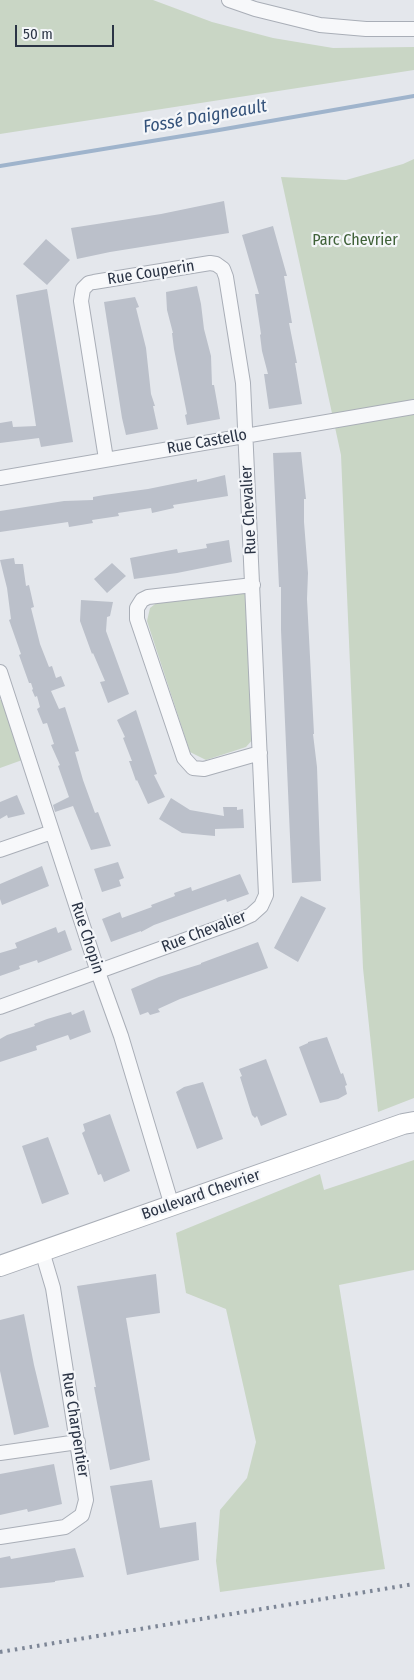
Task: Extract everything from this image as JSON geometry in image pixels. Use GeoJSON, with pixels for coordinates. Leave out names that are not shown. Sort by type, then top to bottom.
{"type":"FeatureCollection","features":[{"type":"Feature","properties":{"kind":"street"},"geometry":{"type":"LineString","coordinates":[[229,0],[255,10],[320,24],[366,29],[414,29]]}},
{"type":"Feature","properties":{"kind":"street","name":"Rue Couperin"},"geometry":{"type":"LineString","coordinates":[[106,459],[81,301],[81,295],[85,287],[89,283],[94,282],[210,263],[216,264],[223,269],[242,371],[244,435]]}},
{"type":"Feature","properties":{"kind":"street","name":"Rue Castello"},"geometry":{"type":"LineString","coordinates":[[0,478],[414,406]]}},
{"type":"Feature","properties":{"kind":"street","name":"Rue Chevalier"},"geometry":{"type":"LineString","coordinates":[[0,1007],[240,920],[251,915],[260,906],[266,895],[244,435]]}},
{"type":"Feature","properties":{"kind":"street"},"geometry":{"type":"LineString","coordinates":[[252,586],[148,597],[142,600],[137,608],[137,619],[184,758],[193,768],[204,769],[260,753]]}},
{"type":"Feature","properties":{"kind":"street","name":"Rue Chopin"},"geometry":{"type":"LineString","coordinates":[[0,672],[98,972],[121,1036],[172,1206]]}},
{"type":"Feature","properties":{"kind":"street"},"geometry":{"type":"LineString","coordinates":[[0,850],[52,832]]}},
{"type":"Feature","properties":{"kind":"street","name":"Boulevard Chevrier"},"geometry":{"type":"LineString","coordinates":[[0,1266],[410,1120]]}},
{"type":"Feature","properties":{"kind":"street","name":"Rue Charpentier"},"geometry":{"type":"LineString","coordinates":[[0,1537],[65,1527],[82,1515],[86,1500],[53,1288],[42,1250]]}},
{"type":"Feature","properties":{"kind":"street"},"geometry":{"type":"LineString","coordinates":[[0,1453],[78,1442]]}},
{"type":"Feature","properties":{"kind":"green space"},"geometry":{"type":"Polygon","coordinates":[[[0,0],[153,0],[212,22],[273,38],[333,48],[414,47],[414,70],[0,134],[0,0]]]}},
{"type":"Feature","properties":{"kind":"green space","name":"Parc Chevrier"},"geometry":{"type":"Polygon","coordinates":[[[414,159],[414,1098],[378,1112],[363,968],[341,455],[281,177],[346,180],[403,164],[414,159]]]}},
{"type":"Feature","properties":{"kind":"green space"},"geometry":{"type":"Polygon","coordinates":[[[250,589],[254,738],[246,747],[206,760],[190,752],[147,621],[150,608],[159,601],[250,589]]]}},
{"type":"Feature","properties":{"kind":"green space"},"geometry":{"type":"Polygon","coordinates":[[[5,699],[25,759],[0,768],[0,700],[5,699]]]}},
{"type":"Feature","properties":{"kind":"green space"},"geometry":{"type":"Polygon","coordinates":[[[414,1160],[414,1270],[339,1285],[385,1569],[220,1592],[216,1561],[220,1510],[247,1478],[256,1442],[226,1309],[186,1293],[176,1233],[320,1174],[324,1190],[414,1160]]]}},
{"type":"Feature","properties":{"kind":"building"},"geometry":{"type":"Polygon","coordinates":[[[224,201],[229,233],[77,259],[71,228],[161,214],[224,201]]]}},
{"type":"Feature","properties":{"kind":"building"},"geometry":{"type":"Polygon","coordinates":[[[273,226],[287,276],[284,276],[292,323],[289,323],[297,363],[295,363],[302,404],[269,409],[264,374],[268,374],[262,351],[255,294],[259,294],[242,235],[273,226]]]}},
{"type":"Feature","properties":{"kind":"building"},"geometry":{"type":"Polygon","coordinates":[[[46,239],[70,260],[47,285],[23,264],[46,239]]]}},
{"type":"Feature","properties":{"kind":"building"},"geometry":{"type":"Polygon","coordinates":[[[197,286],[204,329],[211,356],[212,385],[214,385],[220,419],[187,425],[185,415],[187,414],[174,349],[173,333],[167,310],[166,292],[197,286]]]}},
{"type":"Feature","properties":{"kind":"building"},"geometry":{"type":"Polygon","coordinates":[[[47,289],[73,442],[41,447],[39,438],[0,443],[0,423],[12,421],[13,427],[36,426],[16,295],[47,289]]]}},
{"type":"Feature","properties":{"kind":"building"},"geometry":{"type":"Polygon","coordinates":[[[135,297],[139,307],[136,308],[146,348],[151,394],[155,406],[153,406],[158,429],[126,435],[104,302],[135,297]]]}},
{"type":"Feature","properties":{"kind":"building"},"geometry":{"type":"Polygon","coordinates":[[[301,452],[306,499],[304,499],[304,522],[308,573],[307,599],[313,734],[317,767],[321,881],[292,883],[281,630],[281,587],[279,587],[273,453],[301,452]]]}},
{"type":"Feature","properties":{"kind":"building"},"geometry":{"type":"Polygon","coordinates":[[[225,475],[228,496],[173,505],[174,508],[152,513],[151,508],[118,513],[119,516],[92,520],[93,523],[69,527],[68,522],[0,532],[0,511],[64,501],[93,500],[93,497],[197,479],[197,482],[225,475]]]}},
{"type":"Feature","properties":{"kind":"building"},"geometry":{"type":"Polygon","coordinates":[[[229,540],[232,562],[134,579],[130,558],[177,549],[178,553],[207,548],[206,544],[229,540]]]}},
{"type":"Feature","properties":{"kind":"building"},"geometry":{"type":"Polygon","coordinates":[[[14,558],[15,564],[23,564],[26,586],[29,585],[34,607],[31,608],[40,644],[49,667],[52,666],[56,678],[61,676],[65,686],[51,691],[59,709],[65,707],[79,751],[75,752],[83,780],[95,813],[98,812],[111,846],[91,850],[73,806],[55,812],[53,805],[69,797],[58,766],[60,765],[51,745],[54,744],[47,723],[43,724],[37,709],[40,707],[37,696],[35,697],[31,683],[29,683],[9,620],[11,619],[7,588],[0,560],[14,558]]]}},
{"type":"Feature","properties":{"kind":"building"},"geometry":{"type":"Polygon","coordinates":[[[112,563],[126,576],[107,593],[94,579],[112,563]]]}},
{"type":"Feature","properties":{"kind":"building"},"geometry":{"type":"Polygon","coordinates":[[[81,600],[113,602],[110,616],[107,617],[106,631],[129,694],[108,703],[100,682],[105,681],[92,654],[80,621],[81,600]]]}},
{"type":"Feature","properties":{"kind":"building"},"geometry":{"type":"Polygon","coordinates":[[[136,710],[157,774],[154,775],[165,797],[148,804],[136,781],[129,761],[132,761],[123,738],[125,737],[117,720],[136,710]]]}},
{"type":"Feature","properties":{"kind":"building"},"geometry":{"type":"Polygon","coordinates":[[[17,795],[25,814],[8,818],[7,815],[0,819],[0,802],[17,795]]]}},
{"type":"Feature","properties":{"kind":"building"},"geometry":{"type":"Polygon","coordinates":[[[171,798],[190,810],[224,816],[223,807],[237,807],[237,810],[243,809],[244,828],[215,829],[215,836],[182,833],[159,819],[171,798]]]}},
{"type":"Feature","properties":{"kind":"building"},"geometry":{"type":"Polygon","coordinates":[[[118,862],[124,878],[119,880],[121,886],[102,892],[94,869],[118,862]]]}},
{"type":"Feature","properties":{"kind":"building"},"geometry":{"type":"Polygon","coordinates":[[[42,866],[49,886],[2,905],[0,884],[42,866]]]}},
{"type":"Feature","properties":{"kind":"building"},"geometry":{"type":"Polygon","coordinates":[[[240,874],[249,894],[227,902],[226,899],[111,942],[102,919],[120,912],[122,918],[175,896],[174,893],[191,887],[192,891],[240,874]]]}},
{"type":"Feature","properties":{"kind":"building"},"geometry":{"type":"Polygon","coordinates":[[[301,896],[326,908],[298,962],[274,948],[301,896]]]}},
{"type":"Feature","properties":{"kind":"building"},"geometry":{"type":"Polygon","coordinates":[[[56,927],[58,933],[65,930],[72,950],[38,963],[37,960],[19,966],[20,969],[0,976],[0,953],[17,948],[15,943],[56,927]]]}},
{"type":"Feature","properties":{"kind":"building"},"geometry":{"type":"Polygon","coordinates":[[[258,942],[268,968],[180,999],[158,1009],[160,1012],[150,1015],[148,1012],[140,1015],[131,989],[159,977],[201,964],[258,942]]]}},
{"type":"Feature","properties":{"kind":"building"},"geometry":{"type":"Polygon","coordinates":[[[84,1010],[91,1032],[70,1040],[68,1035],[36,1046],[37,1050],[0,1062],[0,1039],[35,1026],[34,1024],[47,1019],[71,1012],[72,1015],[84,1010]]]}},
{"type":"Feature","properties":{"kind":"building"},"geometry":{"type":"Polygon","coordinates":[[[327,1037],[341,1074],[343,1073],[347,1085],[345,1086],[347,1094],[338,1099],[320,1103],[299,1047],[308,1042],[327,1037]]]}},
{"type":"Feature","properties":{"kind":"building"},"geometry":{"type":"Polygon","coordinates":[[[266,1059],[287,1115],[261,1126],[257,1116],[255,1118],[252,1115],[239,1069],[266,1059]]]}},
{"type":"Feature","properties":{"kind":"building"},"geometry":{"type":"Polygon","coordinates":[[[203,1082],[223,1139],[197,1149],[176,1092],[184,1087],[203,1082]]]}},
{"type":"Feature","properties":{"kind":"building"},"geometry":{"type":"Polygon","coordinates":[[[110,1114],[130,1171],[104,1182],[101,1174],[98,1175],[82,1133],[85,1131],[83,1124],[110,1114]]]}},
{"type":"Feature","properties":{"kind":"building"},"geometry":{"type":"Polygon","coordinates":[[[48,1137],[69,1194],[42,1204],[22,1146],[48,1137]]]}},
{"type":"Feature","properties":{"kind":"building"},"geometry":{"type":"Polygon","coordinates":[[[156,1274],[160,1313],[126,1318],[150,1460],[110,1470],[77,1286],[156,1274]]]}},
{"type":"Feature","properties":{"kind":"building"},"geometry":{"type":"Polygon","coordinates":[[[24,1314],[49,1427],[14,1435],[0,1371],[0,1320],[24,1314]]]}},
{"type":"Feature","properties":{"kind":"building"},"geometry":{"type":"Polygon","coordinates":[[[54,1464],[62,1504],[28,1512],[27,1509],[0,1515],[0,1474],[54,1464]]]}},
{"type":"Feature","properties":{"kind":"building"},"geometry":{"type":"Polygon","coordinates":[[[152,1480],[160,1528],[196,1522],[199,1560],[127,1575],[110,1486],[152,1480]]]}},
{"type":"Feature","properties":{"kind":"building"},"geometry":{"type":"Polygon","coordinates":[[[75,1548],[84,1577],[0,1588],[0,1558],[10,1556],[11,1559],[75,1548]]]}},
{"type":"Feature","properties":{"kind":"waterway","name":"Fossé Daigneault"},"geometry":{"type":"LineString","coordinates":[[0,166],[414,96]]}},
{"type":"Feature","properties":{"kind":"railway"},"geometry":{"type":"LineString","coordinates":[[0,1652],[414,1584]]}}]}
